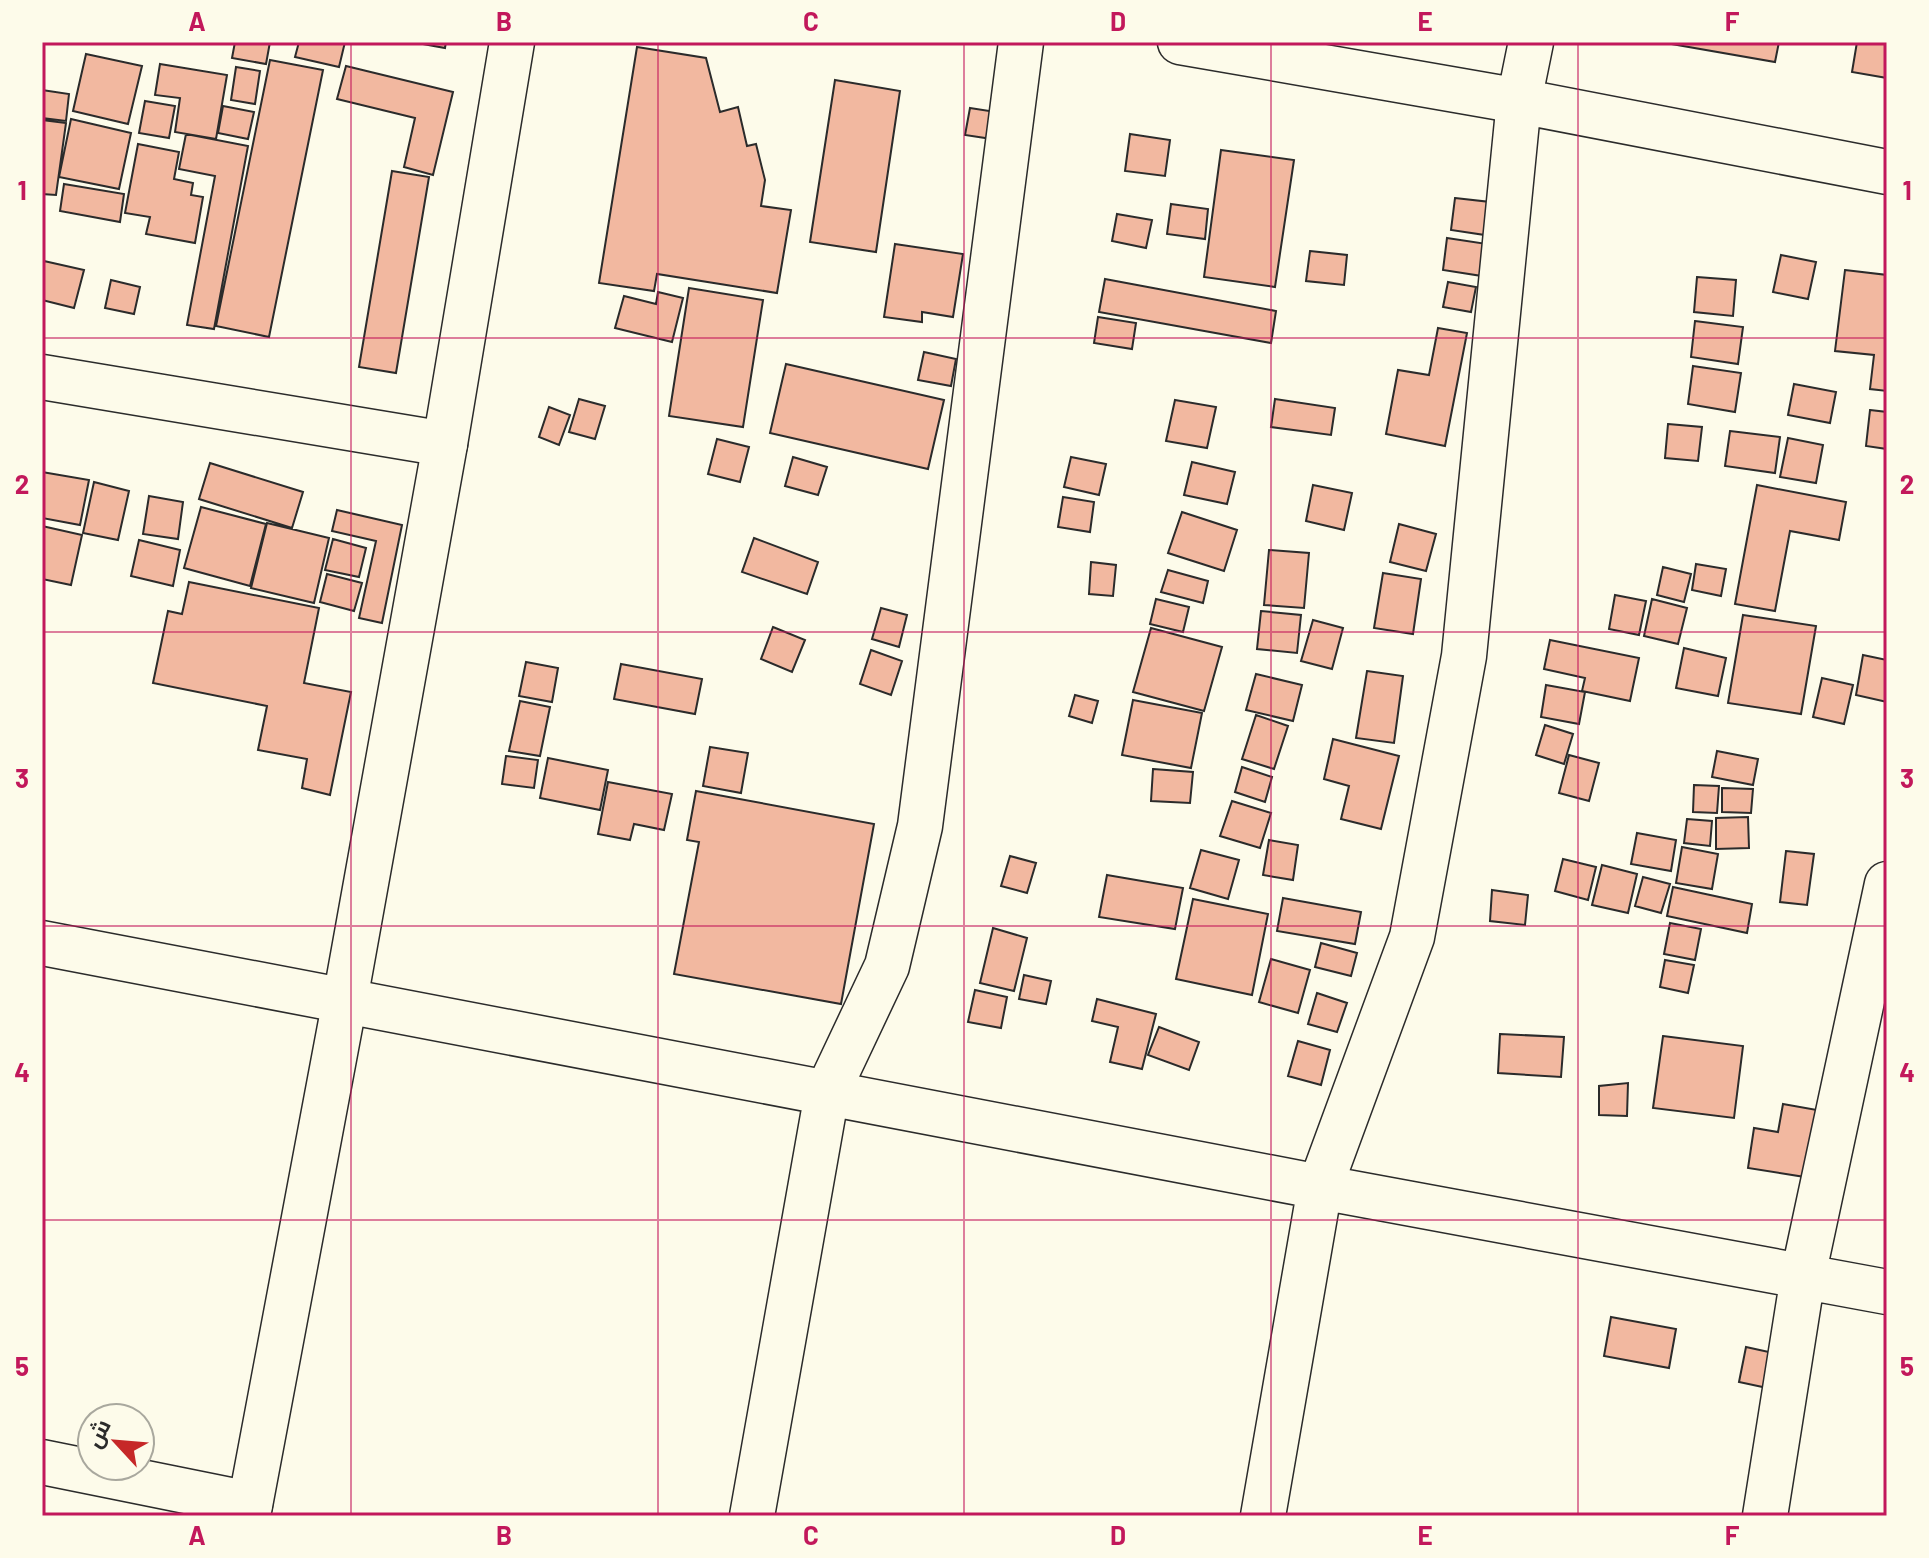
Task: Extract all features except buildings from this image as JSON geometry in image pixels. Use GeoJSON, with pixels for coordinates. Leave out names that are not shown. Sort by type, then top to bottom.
{"type":"FeatureCollection","features":[{"type":"Feature","properties":{"kind":"street"},"geometry":{"type":"LineString","coordinates":[[42,1462],[249,1510],[445,444],[512,42]]}},
{"type":"Feature","properties":{"kind":"street"},"geometry":{"type":"LineString","coordinates":[[752,1516],[827,1093],[887,966],[920,826],[1021,42]]}},
{"type":"Feature","properties":{"kind":"street"},"geometry":{"type":"LineString","coordinates":[[1180,42],[1519,101],[1887,172]]}},
{"type":"Feature","properties":{"kind":"street"},"geometry":{"type":"LineString","coordinates":[[1263,1516],[1320,1187],[1412,937],[1459,688],[1519,101],[1531,42]]}},
{"type":"Feature","properties":{"kind":"street"},"geometry":{"type":"LineString","coordinates":[[42,377],[445,444]]}},
{"type":"Feature","properties":{"kind":"street"},"geometry":{"type":"LineString","coordinates":[[1765,1516],[1803,1276],[1887,884]]}},
{"type":"Feature","properties":{"kind":"street"},"geometry":{"type":"LineString","coordinates":[[42,943],[1887,1292]]}}]}
